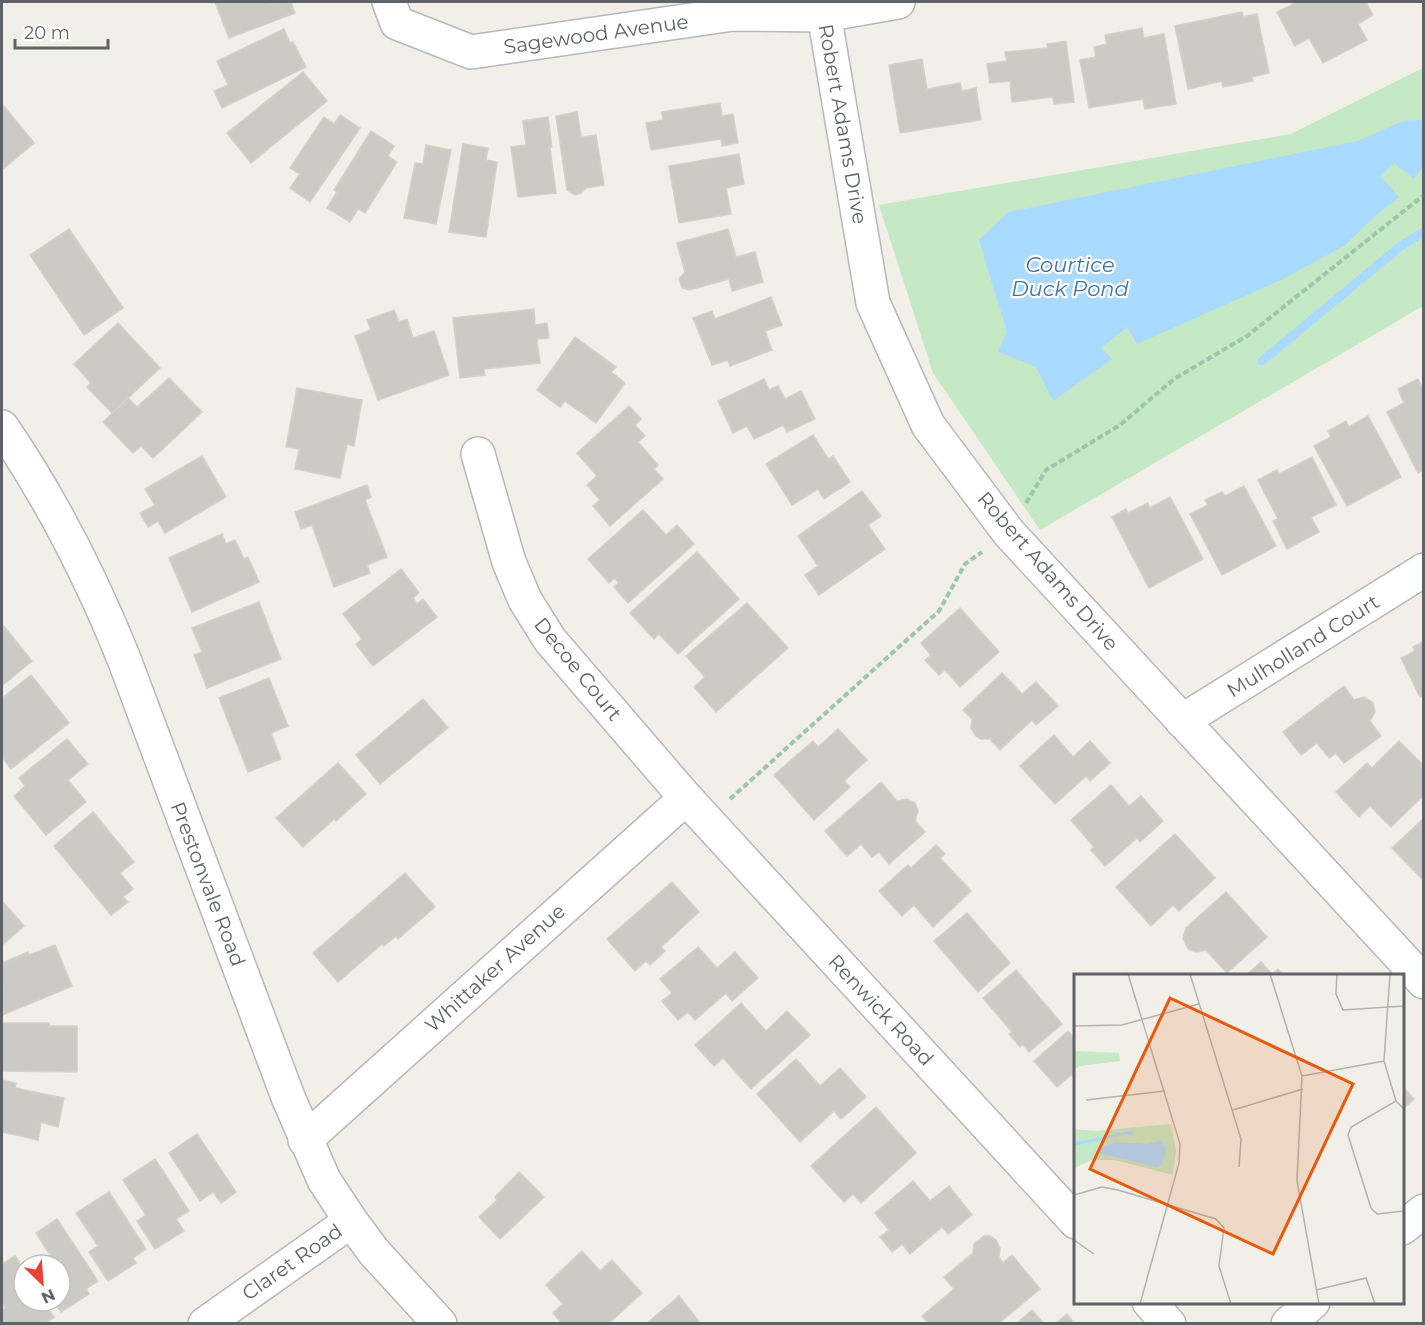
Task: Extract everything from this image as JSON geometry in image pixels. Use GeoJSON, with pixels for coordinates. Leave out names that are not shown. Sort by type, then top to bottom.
{"type":"FeatureCollection","features":[{"type":"Feature","properties":{"kind":"street","name":"Sagewood Avenue"},"geometry":{"type":"LineString","coordinates":[[389,2],[397,23],[471,52],[733,14],[898,2]]}},
{"type":"Feature","properties":{"kind":"street","name":"Robert Adams Drive"},"geometry":{"type":"LineString","coordinates":[[823,8],[873,303],[928,425],[1009,533],[1424,982]]}},
{"type":"Feature","properties":{"kind":"street","name":"Prestonvale Road"},"geometry":{"type":"LineString","coordinates":[[2,427],[27,464],[71,540],[101,603],[305,1140],[324,1180],[374,1251],[440,1323]]}},
{"type":"Feature","properties":{"kind":"street","name":"Decoe Court"},"geometry":{"type":"LineString","coordinates":[[478,454],[509,562],[525,600],[550,640],[686,798]]}},
{"type":"Feature","properties":{"kind":"street","name":"Mulholland Court"},"geometry":{"type":"LineString","coordinates":[[1182,721],[1424,570]]}},
{"type":"Feature","properties":{"kind":"street","name":"Whittaker Avenue"},"geometry":{"type":"LineString","coordinates":[[305,1140],[686,798]]}},
{"type":"Feature","properties":{"kind":"street","name":"Renwick Road"},"geometry":{"type":"LineString","coordinates":[[686,798],[1074,1220]]}},
{"type":"Feature","properties":{"kind":"street"},"geometry":{"type":"LineString","coordinates":[[1404,1226],[1424,1211]]}},
{"type":"Feature","properties":{"kind":"street","name":"Claret Road"},"geometry":{"type":"LineString","coordinates":[[205,1323],[351,1221]]}},
{"type":"Feature","properties":{"kind":"street"},"geometry":{"type":"LineString","coordinates":[[1151,1304],[1169,1323]]}},
{"type":"Feature","properties":{"kind":"street"},"geometry":{"type":"LineString","coordinates":[[1288,1323],[1311,1304]]}},
{"type":"Feature","properties":{"kind":"path"},"geometry":{"type":"LineString","coordinates":[[725,804],[939,611],[965,564],[1009,533],[1046,470],[1120,425],[1174,380],[1247,336],[1424,195]]}},
{"type":"Feature","properties":{"kind":"green space"},"geometry":{"type":"Polygon","coordinates":[[[1423,68],[1423,306],[1040,530],[933,373],[879,205],[1291,134],[1423,68]]]}},
{"type":"Feature","properties":{"kind":"water","name":"Courtice Duck Pond"},"geometry":{"type":"Polygon","coordinates":[[[1423,120],[1423,167],[1414,179],[1394,163],[1380,176],[1399,197],[1344,246],[1283,279],[1137,344],[1127,327],[1101,348],[1112,359],[1053,401],[1036,367],[998,352],[1007,332],[979,240],[1008,212],[1358,141],[1403,121],[1423,120]]]}},
{"type":"Feature","properties":{"kind":"building"},"geometry":{"type":"Polygon","coordinates":[[[215,2],[291,2],[295,13],[229,38],[215,2]]]}},
{"type":"Feature","properties":{"kind":"building"},"geometry":{"type":"Polygon","coordinates":[[[1297,2],[1366,2],[1373,15],[1358,24],[1367,40],[1323,63],[1309,38],[1295,46],[1277,12],[1297,2]]]}},
{"type":"Feature","properties":{"kind":"building"},"geometry":{"type":"Polygon","coordinates":[[[1242,12],[1243,17],[1257,14],[1269,73],[1252,77],[1253,81],[1223,87],[1222,81],[1188,89],[1175,26],[1242,12]]]}},
{"type":"Feature","properties":{"kind":"building"},"geometry":{"type":"Polygon","coordinates":[[[1142,28],[1144,38],[1164,34],[1176,104],[1145,109],[1143,99],[1089,108],[1080,60],[1096,57],[1094,47],[1107,44],[1105,35],[1142,28]]]}},
{"type":"Feature","properties":{"kind":"building"},"geometry":{"type":"Polygon","coordinates":[[[284,29],[290,43],[293,42],[306,67],[222,108],[214,91],[228,85],[217,61],[284,29]]]}},
{"type":"Feature","properties":{"kind":"building"},"geometry":{"type":"Polygon","coordinates":[[[1066,41],[1074,102],[1054,104],[1053,97],[1012,102],[1010,81],[990,83],[987,64],[1007,61],[1005,52],[1048,48],[1047,44],[1066,41]]]}},
{"type":"Feature","properties":{"kind":"building"},"geometry":{"type":"Polygon","coordinates":[[[922,59],[927,89],[960,83],[962,91],[976,88],[981,120],[900,133],[889,65],[922,59]]]}},
{"type":"Feature","properties":{"kind":"building"},"geometry":{"type":"Polygon","coordinates":[[[303,72],[327,101],[251,163],[227,133],[303,72]]]}},
{"type":"Feature","properties":{"kind":"building"},"geometry":{"type":"Polygon","coordinates":[[[720,103],[722,116],[733,114],[738,143],[722,146],[721,139],[651,150],[646,123],[663,120],[662,112],[720,103]]]}},
{"type":"Feature","properties":{"kind":"building"},"geometry":{"type":"Polygon","coordinates":[[[2,104],[34,143],[2,170],[2,104]]]}},
{"type":"Feature","properties":{"kind":"building"},"geometry":{"type":"Polygon","coordinates":[[[577,112],[581,137],[596,135],[604,185],[586,188],[575,195],[567,190],[556,116],[577,112]]]}},
{"type":"Feature","properties":{"kind":"building"},"geometry":{"type":"Polygon","coordinates":[[[340,115],[360,128],[310,202],[290,188],[300,174],[290,168],[324,117],[334,124],[340,115]]]}},
{"type":"Feature","properties":{"kind":"building"},"geometry":{"type":"Polygon","coordinates":[[[548,117],[556,193],[518,197],[511,147],[526,145],[523,121],[548,117]]]}},
{"type":"Feature","properties":{"kind":"building"},"geometry":{"type":"Polygon","coordinates":[[[371,131],[394,146],[388,156],[397,162],[365,213],[358,209],[350,222],[327,208],[337,192],[334,190],[371,131]]]}},
{"type":"Feature","properties":{"kind":"building"},"geometry":{"type":"Polygon","coordinates":[[[463,144],[488,148],[486,160],[497,162],[486,237],[449,232],[463,144]]]}},
{"type":"Feature","properties":{"kind":"building"},"geometry":{"type":"Polygon","coordinates":[[[426,145],[451,150],[436,224],[404,218],[415,163],[423,164],[426,145]]]}},
{"type":"Feature","properties":{"kind":"building"},"geometry":{"type":"Polygon","coordinates":[[[739,154],[744,184],[726,188],[731,214],[679,223],[669,166],[739,154]]]}},
{"type":"Feature","properties":{"kind":"building"},"geometry":{"type":"Polygon","coordinates":[[[69,229],[123,308],[84,335],[30,255],[69,229]]]}},
{"type":"Feature","properties":{"kind":"building"},"geometry":{"type":"Polygon","coordinates":[[[728,229],[736,257],[755,252],[763,282],[732,291],[729,279],[689,290],[682,288],[679,279],[685,272],[677,243],[728,229]]]}},
{"type":"Feature","properties":{"kind":"building"},"geometry":{"type":"Polygon","coordinates":[[[771,297],[782,325],[765,331],[772,350],[730,366],[728,360],[712,365],[693,318],[712,311],[715,319],[771,297]]]}},
{"type":"Feature","properties":{"kind":"building"},"geometry":{"type":"Polygon","coordinates":[[[534,309],[535,325],[547,323],[549,338],[537,339],[540,363],[484,369],[485,375],[460,378],[453,318],[534,309]]]}},
{"type":"Feature","properties":{"kind":"building"},"geometry":{"type":"Polygon","coordinates":[[[394,310],[399,322],[407,319],[413,338],[434,331],[449,375],[378,400],[355,336],[371,330],[367,320],[394,310]]]}},
{"type":"Feature","properties":{"kind":"building"},"geometry":{"type":"Polygon","coordinates":[[[118,323],[160,368],[112,413],[87,387],[91,383],[74,364],[118,323]]]}},
{"type":"Feature","properties":{"kind":"building"},"geometry":{"type":"Polygon","coordinates":[[[575,337],[616,367],[611,372],[625,383],[596,423],[565,401],[560,407],[537,390],[575,337]]]}},
{"type":"Feature","properties":{"kind":"building"},"geometry":{"type":"Polygon","coordinates":[[[169,378],[202,412],[153,458],[141,446],[133,453],[103,422],[128,398],[137,407],[169,378]]]}},
{"type":"Feature","properties":{"kind":"building"},"geometry":{"type":"Polygon","coordinates":[[[764,379],[769,390],[778,386],[785,399],[801,391],[815,419],[787,432],[783,425],[754,439],[747,426],[733,433],[718,401],[764,379]]]}},
{"type":"Feature","properties":{"kind":"building"},"geometry":{"type":"Polygon","coordinates":[[[1418,379],[1424,391],[1424,470],[1418,473],[1387,412],[1404,403],[1398,389],[1418,379]]]}},
{"type":"Feature","properties":{"kind":"building"},"geometry":{"type":"Polygon","coordinates":[[[297,388],[362,400],[354,446],[347,444],[340,478],[295,469],[299,449],[286,447],[297,388]]]}},
{"type":"Feature","properties":{"kind":"building"},"geometry":{"type":"Polygon","coordinates":[[[629,406],[641,419],[635,425],[645,436],[638,442],[658,465],[654,469],[663,479],[610,526],[593,506],[600,500],[587,485],[597,476],[577,453],[629,406]]]}},
{"type":"Feature","properties":{"kind":"building"},"geometry":{"type":"Polygon","coordinates":[[[1368,416],[1401,477],[1347,506],[1314,446],[1331,437],[1328,431],[1346,421],[1349,427],[1368,416]]]}},
{"type":"Feature","properties":{"kind":"building"},"geometry":{"type":"Polygon","coordinates":[[[813,435],[828,459],[833,456],[850,482],[824,499],[818,489],[792,505],[766,464],[813,435]]]}},
{"type":"Feature","properties":{"kind":"building"},"geometry":{"type":"Polygon","coordinates":[[[202,456],[226,497],[165,533],[158,521],[148,527],[140,513],[155,505],[145,489],[202,456]]]}},
{"type":"Feature","properties":{"kind":"building"},"geometry":{"type":"Polygon","coordinates":[[[1312,457],[1336,505],[1311,517],[1319,532],[1287,549],[1273,521],[1278,519],[1258,480],[1277,470],[1279,474],[1312,457]]]}},
{"type":"Feature","properties":{"kind":"building"},"geometry":{"type":"Polygon","coordinates":[[[367,485],[371,497],[365,500],[387,557],[367,565],[370,573],[334,587],[312,525],[301,529],[295,512],[367,485]]]}},
{"type":"Feature","properties":{"kind":"building"},"geometry":{"type":"Polygon","coordinates":[[[1244,486],[1276,546],[1222,575],[1190,514],[1208,505],[1205,500],[1222,492],[1225,496],[1244,486]]]}},
{"type":"Feature","properties":{"kind":"building"},"geometry":{"type":"Polygon","coordinates":[[[862,491],[881,516],[868,525],[885,549],[819,595],[805,575],[818,566],[798,536],[862,491]]]}},
{"type":"Feature","properties":{"kind":"building"},"geometry":{"type":"Polygon","coordinates":[[[1170,497],[1203,559],[1149,588],[1112,517],[1126,509],[1128,513],[1148,503],[1150,508],[1170,497]]]}},
{"type":"Feature","properties":{"kind":"building"},"geometry":{"type":"Polygon","coordinates":[[[643,510],[666,535],[677,525],[694,544],[628,603],[614,587],[619,583],[615,578],[609,583],[588,559],[643,510]]]}},
{"type":"Feature","properties":{"kind":"building"},"geometry":{"type":"Polygon","coordinates":[[[222,534],[226,544],[235,540],[244,559],[248,557],[259,582],[192,612],[169,558],[222,534]]]}},
{"type":"Feature","properties":{"kind":"building"},"geometry":{"type":"Polygon","coordinates":[[[697,552],[739,599],[678,654],[659,634],[654,639],[630,613],[697,552]]]}},
{"type":"Feature","properties":{"kind":"building"},"geometry":{"type":"Polygon","coordinates":[[[401,569],[419,593],[413,598],[417,604],[423,599],[437,617],[373,666],[356,644],[362,639],[343,614],[401,569]]]}},
{"type":"Feature","properties":{"kind":"building"},"geometry":{"type":"Polygon","coordinates":[[[259,602],[281,659],[207,688],[194,655],[202,652],[192,628],[259,602]]]}},
{"type":"Feature","properties":{"kind":"building"},"geometry":{"type":"Polygon","coordinates":[[[747,603],[788,648],[716,712],[694,687],[705,677],[686,656],[747,603]]]}},
{"type":"Feature","properties":{"kind":"building"},"geometry":{"type":"Polygon","coordinates":[[[960,608],[999,652],[960,687],[945,670],[939,675],[925,660],[931,655],[921,643],[960,608]]]}},
{"type":"Feature","properties":{"kind":"building"},"geometry":{"type":"Polygon","coordinates":[[[2,624],[32,661],[2,686],[2,624]]]}},
{"type":"Feature","properties":{"kind":"building"},"geometry":{"type":"Polygon","coordinates":[[[1424,641],[1424,695],[1420,697],[1401,658],[1415,651],[1413,647],[1424,641]]]}},
{"type":"Feature","properties":{"kind":"building"},"geometry":{"type":"Polygon","coordinates":[[[1002,673],[1022,694],[1036,682],[1058,706],[1036,725],[1032,720],[1000,750],[990,739],[981,739],[976,736],[971,728],[972,719],[963,710],[1002,673]]]}},
{"type":"Feature","properties":{"kind":"building"},"geometry":{"type":"Polygon","coordinates":[[[31,675],[69,723],[11,769],[2,757],[2,698],[31,675]]]}},
{"type":"Feature","properties":{"kind":"building"},"geometry":{"type":"Polygon","coordinates":[[[269,678],[288,726],[271,733],[281,759],[248,772],[219,698],[269,678]]]}},
{"type":"Feature","properties":{"kind":"building"},"geometry":{"type":"Polygon","coordinates":[[[1344,686],[1354,700],[1364,697],[1373,703],[1375,712],[1370,721],[1381,736],[1344,763],[1336,753],[1329,758],[1317,743],[1301,755],[1283,732],[1344,686]]]}},
{"type":"Feature","properties":{"kind":"building"},"geometry":{"type":"Polygon","coordinates":[[[423,699],[448,728],[380,784],[356,755],[423,699]]]}},
{"type":"Feature","properties":{"kind":"building"},"geometry":{"type":"Polygon","coordinates":[[[838,729],[867,760],[844,781],[850,787],[814,820],[774,775],[813,741],[818,747],[838,729]]]}},
{"type":"Feature","properties":{"kind":"building"},"geometry":{"type":"Polygon","coordinates":[[[1054,735],[1073,757],[1090,741],[1110,763],[1090,781],[1086,776],[1055,804],[1020,766],[1054,735]]]}},
{"type":"Feature","properties":{"kind":"building"},"geometry":{"type":"Polygon","coordinates":[[[67,739],[88,764],[68,780],[86,802],[46,835],[14,796],[25,786],[19,778],[67,739]]]}},
{"type":"Feature","properties":{"kind":"building"},"geometry":{"type":"Polygon","coordinates":[[[1399,741],[1424,766],[1424,795],[1391,827],[1370,806],[1359,817],[1336,792],[1367,763],[1372,768],[1399,741]]]}},
{"type":"Feature","properties":{"kind":"building"},"geometry":{"type":"Polygon","coordinates":[[[338,763],[366,794],[303,847],[276,818],[338,763]]]}},
{"type":"Feature","properties":{"kind":"building"},"geometry":{"type":"Polygon","coordinates":[[[881,782],[897,801],[907,799],[915,803],[918,811],[915,821],[925,832],[889,864],[879,852],[872,857],[861,844],[847,856],[825,831],[881,782]]]}},
{"type":"Feature","properties":{"kind":"building"},"geometry":{"type":"Polygon","coordinates":[[[1111,785],[1129,806],[1141,796],[1163,821],[1140,842],[1137,838],[1105,866],[1091,850],[1094,847],[1071,820],[1111,785]]]}},
{"type":"Feature","properties":{"kind":"building"},"geometry":{"type":"Polygon","coordinates":[[[93,812],[134,862],[120,873],[133,889],[123,897],[128,902],[111,915],[54,846],[93,812]]]}},
{"type":"Feature","properties":{"kind":"building"},"geometry":{"type":"Polygon","coordinates":[[[1424,818],[1424,881],[1392,848],[1424,818]]]}},
{"type":"Feature","properties":{"kind":"building"},"geometry":{"type":"Polygon","coordinates":[[[1175,834],[1215,878],[1179,911],[1173,905],[1151,926],[1116,887],[1175,834]]]}},
{"type":"Feature","properties":{"kind":"building"},"geometry":{"type":"Polygon","coordinates":[[[936,845],[945,854],[940,858],[971,891],[933,927],[914,905],[902,916],[879,891],[908,865],[911,868],[936,845]]]}},
{"type":"Feature","properties":{"kind":"building"},"geometry":{"type":"Polygon","coordinates":[[[405,873],[435,907],[398,939],[396,936],[384,946],[382,944],[338,982],[313,953],[405,873]]]}},
{"type":"Feature","properties":{"kind":"building"},"geometry":{"type":"Polygon","coordinates":[[[672,882],[699,912],[661,947],[665,951],[650,965],[646,961],[635,971],[607,939],[672,882]]]}},
{"type":"Feature","properties":{"kind":"building"},"geometry":{"type":"Polygon","coordinates":[[[1226,892],[1267,937],[1227,973],[1206,950],[1196,952],[1188,949],[1183,938],[1186,928],[1226,892]]]}},
{"type":"Feature","properties":{"kind":"building"},"geometry":{"type":"Polygon","coordinates":[[[2,903],[24,926],[2,945],[2,903]]]}},
{"type":"Feature","properties":{"kind":"building"},"geometry":{"type":"Polygon","coordinates":[[[967,913],[1010,963],[978,992],[934,941],[967,913]]]}},
{"type":"Feature","properties":{"kind":"building"},"geometry":{"type":"Polygon","coordinates":[[[55,945],[72,986],[3,1015],[2,963],[28,952],[29,955],[55,945]]]}},
{"type":"Feature","properties":{"kind":"building"},"geometry":{"type":"Polygon","coordinates":[[[698,947],[717,968],[735,952],[758,978],[732,1001],[726,993],[695,1020],[688,1012],[678,1020],[662,1001],[672,993],[660,979],[698,947]]]}},
{"type":"Feature","properties":{"kind":"building"},"geometry":{"type":"Polygon","coordinates":[[[1261,962],[1272,974],[1247,974],[1261,962]]]}},
{"type":"Feature","properties":{"kind":"building"},"geometry":{"type":"Polygon","coordinates":[[[1278,969],[1282,974],[1272,974],[1278,969]]]}},
{"type":"Feature","properties":{"kind":"building"},"geometry":{"type":"Polygon","coordinates":[[[1016,970],[1062,1024],[1029,1052],[1023,1044],[1020,1047],[1009,1034],[1012,1032],[983,998],[1016,970]]]}},
{"type":"Feature","properties":{"kind":"building"},"geometry":{"type":"Polygon","coordinates":[[[741,1003],[766,1031],[787,1011],[810,1035],[751,1089],[723,1058],[714,1066],[695,1045],[741,1003]]]}},
{"type":"Feature","properties":{"kind":"building"},"geometry":{"type":"Polygon","coordinates":[[[2,1023],[49,1023],[49,1026],[77,1026],[77,1072],[2,1071],[2,1023]]]}},
{"type":"Feature","properties":{"kind":"building"},"geometry":{"type":"Polygon","coordinates":[[[1068,1031],[1072,1036],[1074,1034],[1074,1078],[1071,1075],[1057,1087],[1034,1061],[1068,1031]]]}},
{"type":"Feature","properties":{"kind":"building"},"geometry":{"type":"Polygon","coordinates":[[[796,1059],[820,1086],[840,1068],[866,1097],[841,1119],[834,1111],[800,1142],[757,1094],[796,1059]]]}},
{"type":"Feature","properties":{"kind":"building"},"geometry":{"type":"Polygon","coordinates":[[[2,1080],[16,1083],[15,1088],[64,1098],[58,1127],[41,1122],[38,1140],[2,1132],[2,1080]]]}},
{"type":"Feature","properties":{"kind":"building"},"geometry":{"type":"Polygon","coordinates":[[[1404,1088],[1414,1099],[1404,1108],[1404,1088]]]}},
{"type":"Feature","properties":{"kind":"building"},"geometry":{"type":"Polygon","coordinates":[[[876,1107],[916,1153],[861,1203],[853,1194],[844,1202],[811,1166],[876,1107]]]}},
{"type":"Feature","properties":{"kind":"building"},"geometry":{"type":"Polygon","coordinates":[[[197,1134],[236,1192],[221,1203],[213,1192],[200,1201],[169,1153],[197,1134]]]}},
{"type":"Feature","properties":{"kind":"building"},"geometry":{"type":"Polygon","coordinates":[[[155,1159],[189,1211],[176,1219],[184,1231],[155,1249],[137,1221],[146,1215],[123,1180],[155,1159]]]}},
{"type":"Feature","properties":{"kind":"building"},"geometry":{"type":"Polygon","coordinates":[[[519,1172],[544,1197],[500,1239],[479,1217],[497,1200],[495,1197],[519,1172]]]}},
{"type":"Feature","properties":{"kind":"building"},"geometry":{"type":"Polygon","coordinates":[[[913,1181],[930,1201],[949,1186],[972,1215],[948,1234],[942,1227],[910,1254],[902,1244],[892,1252],[880,1237],[889,1230],[875,1213],[913,1181]]]}},
{"type":"Feature","properties":{"kind":"building"},"geometry":{"type":"Polygon","coordinates":[[[109,1192],[146,1249],[133,1258],[136,1263],[108,1281],[89,1252],[98,1246],[76,1213],[109,1192]]]}},
{"type":"Feature","properties":{"kind":"building"},"geometry":{"type":"Polygon","coordinates":[[[57,1219],[98,1281],[86,1289],[89,1294],[72,1305],[72,1253],[49,1253],[36,1233],[57,1219]]]}},
{"type":"Feature","properties":{"kind":"building"},"geometry":{"type":"Polygon","coordinates":[[[984,1236],[990,1236],[996,1240],[1000,1248],[999,1257],[1003,1263],[1012,1255],[1040,1289],[998,1324],[929,1324],[922,1316],[954,1289],[944,1277],[973,1253],[974,1244],[984,1236]]]}},
{"type":"Feature","properties":{"kind":"building"},"geometry":{"type":"Polygon","coordinates":[[[582,1251],[600,1271],[612,1260],[642,1293],[608,1324],[562,1324],[553,1313],[563,1304],[546,1285],[582,1251]]]}},
{"type":"Feature","properties":{"kind":"building"},"geometry":{"type":"Polygon","coordinates":[[[12,1258],[12,1313],[51,1313],[54,1317],[44,1324],[2,1324],[2,1311],[5,1308],[2,1302],[2,1264],[12,1258]]]}},
{"type":"Feature","properties":{"kind":"building"},"geometry":{"type":"Polygon","coordinates":[[[679,1296],[701,1324],[646,1324],[679,1296]]]}},
{"type":"Feature","properties":{"kind":"building"},"geometry":{"type":"Polygon","coordinates":[[[1032,1310],[1044,1324],[1016,1324],[1032,1310]]]}},
{"type":"Feature","properties":{"kind":"building"},"geometry":{"type":"Polygon","coordinates":[[[1067,1314],[1075,1324],[1055,1324],[1067,1314]]]}},
{"type":"Feature","properties":{"kind":"waterway"},"geometry":{"type":"LineString","coordinates":[[1262,361],[1402,245],[1424,232]]}}]}
